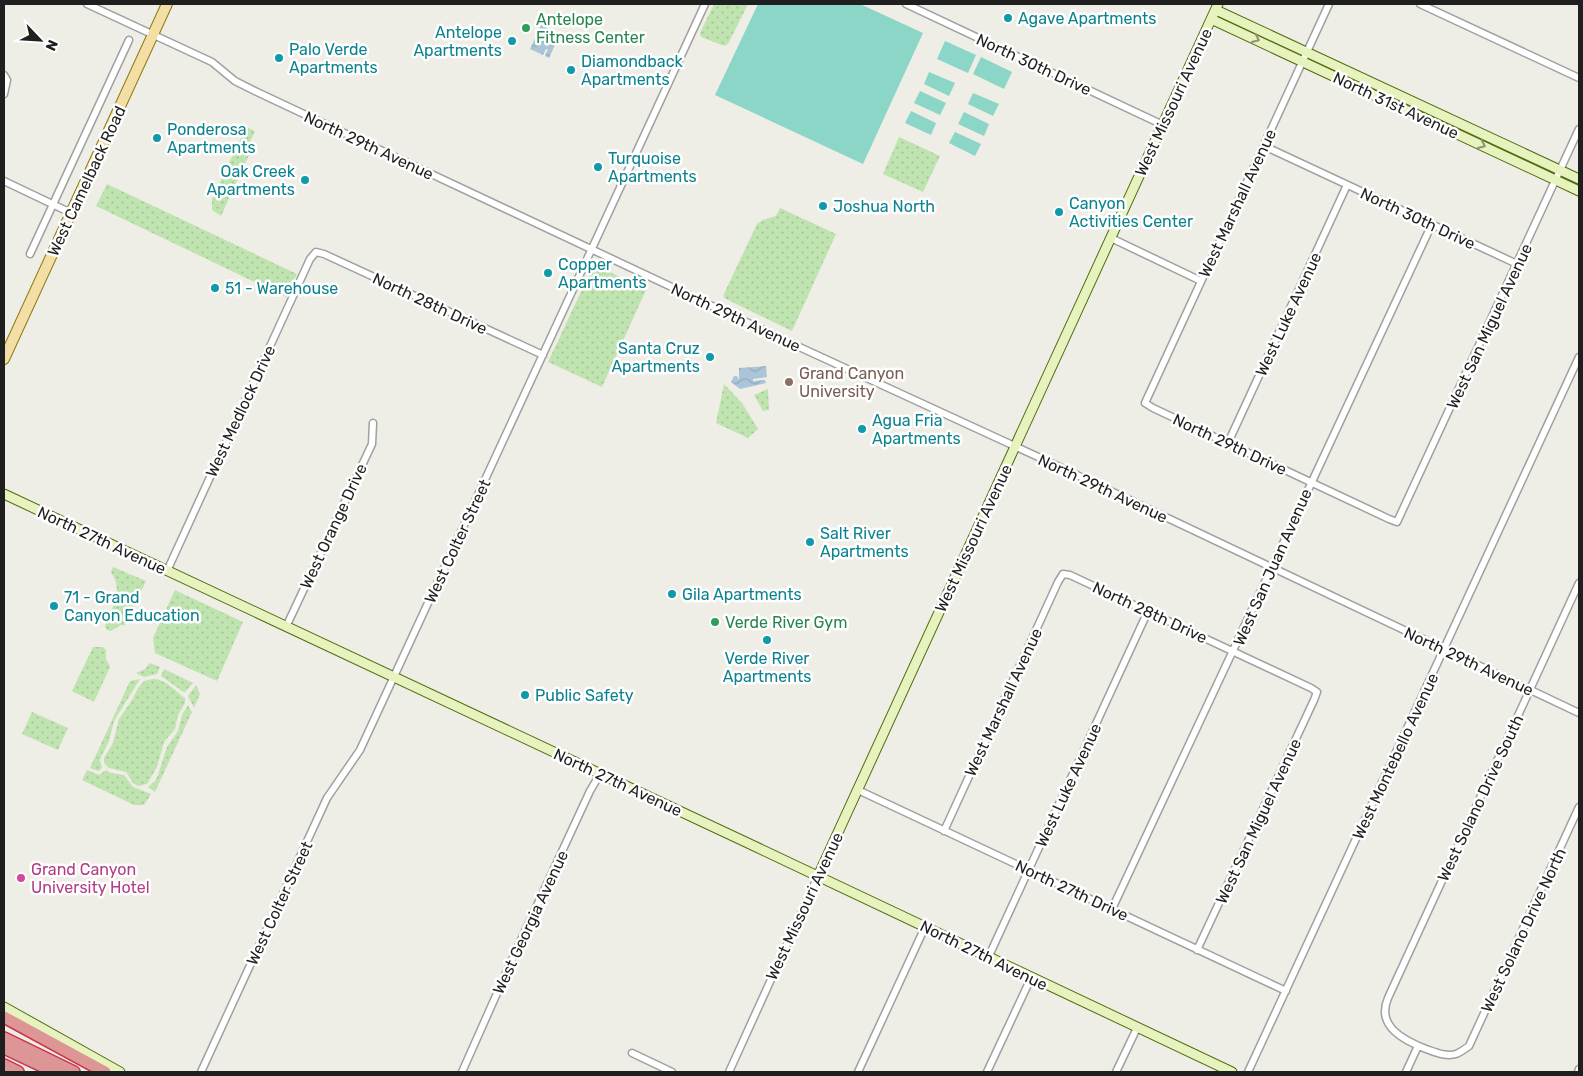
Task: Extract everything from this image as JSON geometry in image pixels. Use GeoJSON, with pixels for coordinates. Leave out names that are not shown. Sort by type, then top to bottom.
{"type":"FeatureCollection","features":[{"type":"Feature","properties":{"kind":"highway"},"geometry":{"type":"LineString","coordinates":[[4,1017],[105,1072]]}},
{"type":"Feature","properties":{"kind":"highway"},"geometry":{"type":"LineString","coordinates":[[4,1038],[74,1072]]}},
{"type":"Feature","properties":{"kind":"highway"},"geometry":{"type":"LineString","coordinates":[[4,1048],[55,1072]]}},
{"type":"Feature","properties":{"kind":"highway"},"geometry":{"type":"LineString","coordinates":[[4,1055],[39,1072]]}},
{"type":"Feature","properties":{"kind":"highway"},"geometry":{"type":"LineString","coordinates":[[4,1065],[18,1072]]}},
{"type":"Feature","properties":{"kind":"main road","name":"West Camelback Road"},"geometry":{"type":"LineString","coordinates":[[4,359],[167,4]]}},
{"type":"Feature","properties":{"kind":"street","name":"North 29th Avenue"},"geometry":{"type":"LineString","coordinates":[[87,4],[212,62],[241,84],[1015,446],[1579,713]]}},
{"type":"Feature","properties":{"kind":"street","name":"West Colter Street"},"geometry":{"type":"LineString","coordinates":[[201,1072],[327,798],[360,750],[705,4]]}},
{"type":"Feature","properties":{"kind":"street","name":"North 30th Drive"},"geometry":{"type":"LineString","coordinates":[[906,4],[1163,125]]}},
{"type":"Feature","properties":{"kind":"street","name":"West Marshall Avenue"},"geometry":{"type":"LineString","coordinates":[[1145,403],[1329,4]]}},
{"type":"Feature","properties":{"kind":"street"},"geometry":{"type":"LineString","coordinates":[[1420,4],[1579,78]]}},
{"type":"Feature","properties":{"kind":"street","name":"West Missouri Avenue"},"geometry":{"type":"LineString","coordinates":[[728,1072],[1217,7]]}},
{"type":"Feature","properties":{"kind":"street","name":"North 31st Avenue"},"geometry":{"type":"LineString","coordinates":[[1217,7],[1307,52],[1579,179]]}},
{"type":"Feature","properties":{"kind":"street","name":"North 31st Avenue"},"geometry":{"type":"LineString","coordinates":[[1211,19],[1579,191]]}},
{"type":"Feature","properties":{"kind":"street","name":"West Camelback Road"},"geometry":{"type":"LineString","coordinates":[[30,254],[129,40]]}},
{"type":"Feature","properties":{"kind":"street"},"geometry":{"type":"LineString","coordinates":[[4,94],[6,77]]}},
{"type":"Feature","properties":{"kind":"street"},"geometry":{"type":"LineString","coordinates":[[1436,123],[1440,114]]}},
{"type":"Feature","properties":{"kind":"street","name":"West San Miguel Avenue"},"geometry":{"type":"LineString","coordinates":[[1397,522],[1579,129]]}},
{"type":"Feature","properties":{"kind":"street","name":"North 30th Drive"},"geometry":{"type":"LineString","coordinates":[[1264,146],[1517,264]]}},
{"type":"Feature","properties":{"kind":"street"},"geometry":{"type":"LineString","coordinates":[[4,181],[71,213]]}},
{"type":"Feature","properties":{"kind":"street","name":"West Luke Avenue"},"geometry":{"type":"LineString","coordinates":[[1228,443],[1347,185]]}},
{"type":"Feature","properties":{"kind":"street","name":"West San Juan Avenue"},"geometry":{"type":"LineString","coordinates":[[1112,909],[1234,652],[1432,224]]}},
{"type":"Feature","properties":{"kind":"street"},"geometry":{"type":"LineString","coordinates":[[1111,238],[1202,281]]}},
{"type":"Feature","properties":{"kind":"street","name":"North 28th Drive"},"geometry":{"type":"LineString","coordinates":[[316,252],[543,355]]}},
{"type":"Feature","properties":{"kind":"street","name":"West Medlock Drive"},"geometry":{"type":"LineString","coordinates":[[167,571],[302,277],[316,252]]}},
{"type":"Feature","properties":{"kind":"street","name":"West Montebello Avenue"},"geometry":{"type":"LineString","coordinates":[[1248,1072],[1579,357]]}},
{"type":"Feature","properties":{"kind":"street","name":"North 29th Drive"},"geometry":{"type":"LineString","coordinates":[[1145,403],[1397,522]]}},
{"type":"Feature","properties":{"kind":"street","name":"West Orange Drive"},"geometry":{"type":"LineString","coordinates":[[286,627],[372,444],[373,423]]}},
{"type":"Feature","properties":{"kind":"street","name":"North 27th Avenue"},"geometry":{"type":"LineString","coordinates":[[4,494],[1232,1072]]}},
{"type":"Feature","properties":{"kind":"street","name":"West Marshall Avenue"},"geometry":{"type":"LineString","coordinates":[[944,831],[1063,574]]}},
{"type":"Feature","properties":{"kind":"street","name":"North 28th Drive"},"geometry":{"type":"LineString","coordinates":[[1063,574],[1070,575],[1317,692]]}},
{"type":"Feature","properties":{"kind":"street","name":"West Solano Drive South"},"geometry":{"type":"LineString","coordinates":[[1418,1046],[1394,1032],[1384,1014],[1385,1006],[1579,583]]}},
{"type":"Feature","properties":{"kind":"street","name":"West Luke Avenue"},"geometry":{"type":"LineString","coordinates":[[988,958],[1148,612]]}},
{"type":"Feature","properties":{"kind":"street","name":"West San Miguel Avenue"},"geometry":{"type":"LineString","coordinates":[[1197,950],[1317,692]]}},
{"type":"Feature","properties":{"kind":"street","name":"West Georgia Avenue"},"geometry":{"type":"LineString","coordinates":[[462,1072],[514,955],[590,791],[600,774]]}},
{"type":"Feature","properties":{"kind":"street","name":"North 27th Drive"},"geometry":{"type":"LineString","coordinates":[[858,790],[1286,991]]}},
{"type":"Feature","properties":{"kind":"street","name":"West Solano Drive North"},"geometry":{"type":"LineString","coordinates":[[1418,1046],[1446,1055],[1456,1054],[1464,1050],[1474,1039],[1579,807]]}},
{"type":"Feature","properties":{"kind":"street"},"geometry":{"type":"LineString","coordinates":[[858,1072],[925,927]]}},
{"type":"Feature","properties":{"kind":"street"},"geometry":{"type":"LineString","coordinates":[[987,1072],[1031,978]]}},
{"type":"Feature","properties":{"kind":"street"},"geometry":{"type":"LineString","coordinates":[[4,1008],[120,1072]]}},
{"type":"Feature","properties":{"kind":"street"},"geometry":{"type":"LineString","coordinates":[[1116,1072],[1137,1028]]}},
{"type":"Feature","properties":{"kind":"street"},"geometry":{"type":"LineString","coordinates":[[1406,1072],[1418,1046]]}},
{"type":"Feature","properties":{"kind":"street"},"geometry":{"type":"LineString","coordinates":[[632,1053],[672,1072]]}},
{"type":"Feature","properties":{"kind":"green space"},"geometry":{"type":"Polygon","coordinates":[[[714,4],[748,4],[728,44],[724,46],[701,37],[700,33],[714,4]]]}},
{"type":"Feature","properties":{"kind":"green space"},"geometry":{"type":"Polygon","coordinates":[[[246,127],[255,131],[250,142],[254,144],[221,216],[212,210],[212,199],[246,127]]]}},
{"type":"Feature","properties":{"kind":"green space"},"geometry":{"type":"Polygon","coordinates":[[[899,137],[940,156],[923,192],[883,174],[899,137]]]}},
{"type":"Feature","properties":{"kind":"green space"},"geometry":{"type":"Polygon","coordinates":[[[107,184],[297,274],[286,297],[96,206],[107,184]]]}},
{"type":"Feature","properties":{"kind":"green space"},"geometry":{"type":"Polygon","coordinates":[[[780,208],[836,234],[792,331],[724,298],[724,294],[757,224],[776,216],[780,208]]]}},
{"type":"Feature","properties":{"kind":"green space"},"geometry":{"type":"Polygon","coordinates":[[[594,264],[646,290],[602,387],[548,362],[594,264]]]}},
{"type":"Feature","properties":{"kind":"green space"},"geometry":{"type":"Polygon","coordinates":[[[724,384],[742,403],[758,429],[748,438],[716,423],[724,384]]]}},
{"type":"Feature","properties":{"kind":"green space"},"geometry":{"type":"Polygon","coordinates":[[[768,389],[769,410],[763,411],[754,395],[768,389]]]}},
{"type":"Feature","properties":{"kind":"green space"},"geometry":{"type":"Polygon","coordinates":[[[113,567],[146,581],[125,625],[121,625],[111,631],[107,630],[105,626],[117,592],[117,585],[111,572],[113,567]]]}},
{"type":"Feature","properties":{"kind":"green space"},"geometry":{"type":"Polygon","coordinates":[[[175,590],[243,622],[217,681],[155,653],[153,638],[175,590]]]}},
{"type":"Feature","properties":{"kind":"green space"},"geometry":{"type":"Polygon","coordinates":[[[93,647],[103,647],[106,650],[106,659],[110,667],[94,702],[72,691],[93,647]]]}},
{"type":"Feature","properties":{"kind":"green space"},"geometry":{"type":"Polygon","coordinates":[[[150,663],[160,667],[157,674],[144,677],[136,673],[145,669],[150,663]]]}},
{"type":"Feature","properties":{"kind":"green space"},"geometry":{"type":"Polygon","coordinates":[[[164,669],[193,683],[185,692],[182,691],[161,676],[164,669]]]}},
{"type":"Feature","properties":{"kind":"green space"},"geometry":{"type":"Polygon","coordinates":[[[140,679],[114,721],[109,741],[100,760],[102,768],[98,771],[90,768],[130,681],[140,679]]]}},
{"type":"Feature","properties":{"kind":"green space"},"geometry":{"type":"Polygon","coordinates":[[[153,679],[162,681],[170,686],[185,698],[185,703],[178,715],[175,729],[164,742],[157,767],[147,784],[138,786],[133,783],[126,772],[109,768],[104,763],[104,758],[113,743],[119,719],[138,688],[144,681],[153,679]]]}},
{"type":"Feature","properties":{"kind":"green space"},"geometry":{"type":"Polygon","coordinates":[[[196,685],[200,694],[194,708],[188,696],[196,685]]]}},
{"type":"Feature","properties":{"kind":"green space"},"geometry":{"type":"Polygon","coordinates":[[[188,705],[192,712],[155,792],[148,787],[155,781],[158,775],[167,747],[178,731],[182,715],[188,705]]]}},
{"type":"Feature","properties":{"kind":"green space"},"geometry":{"type":"Polygon","coordinates":[[[32,712],[68,728],[58,750],[22,734],[32,712]]]}},
{"type":"Feature","properties":{"kind":"green space"},"geometry":{"type":"Polygon","coordinates":[[[87,770],[99,775],[106,770],[111,773],[124,775],[133,787],[151,794],[144,805],[134,805],[82,780],[87,770]]]}},
{"type":"Feature","properties":{"kind":"shaded area"},"geometry":{"type":"Polygon","coordinates":[[[758,4],[860,4],[923,33],[863,164],[715,95],[758,4]]]}},
{"type":"Feature","properties":{"kind":"shaded area"},"geometry":{"type":"Polygon","coordinates":[[[945,41],[976,55],[968,73],[937,59],[945,41]]]}},
{"type":"Feature","properties":{"kind":"shaded area"},"geometry":{"type":"Polygon","coordinates":[[[981,57],[1012,72],[1004,89],[973,74],[981,57]]]}},
{"type":"Feature","properties":{"kind":"shaded area"},"geometry":{"type":"Polygon","coordinates":[[[929,72],[955,83],[949,96],[924,84],[929,72]]]}},
{"type":"Feature","properties":{"kind":"shaded area"},"geometry":{"type":"Polygon","coordinates":[[[920,91],[946,103],[940,115],[914,103],[920,91]]]}},
{"type":"Feature","properties":{"kind":"shaded area"},"geometry":{"type":"Polygon","coordinates":[[[973,93],[999,104],[993,116],[968,104],[973,93]]]}},
{"type":"Feature","properties":{"kind":"shaded area"},"geometry":{"type":"Polygon","coordinates":[[[911,111],[936,123],[931,135],[905,123],[911,111]]]}},
{"type":"Feature","properties":{"kind":"shaded area"},"geometry":{"type":"Polygon","coordinates":[[[964,112],[989,124],[984,136],[958,124],[964,112]]]}},
{"type":"Feature","properties":{"kind":"shaded area"},"geometry":{"type":"Polygon","coordinates":[[[955,132],[981,144],[975,156],[949,143],[955,132]]]}},
{"type":"Feature","properties":{"kind":"water"},"geometry":{"type":"Polygon","coordinates":[[[541,25],[555,32],[553,38],[556,32],[560,34],[549,58],[545,56],[548,49],[546,49],[543,55],[530,49],[541,25]]]}},
{"type":"Feature","properties":{"kind":"water"},"geometry":{"type":"Polygon","coordinates":[[[766,366],[767,377],[753,379],[753,381],[765,380],[766,383],[740,389],[731,382],[734,376],[737,376],[739,380],[739,368],[766,366]]]}},
{"type":"Feature","properties":{"kind":"place","name":"Agave Apartments"},"geometry":{"type":"Point","coordinates":[1008,18]}},
{"type":"Feature","properties":{"kind":"place","name":"Antelope Fitness Center"},"geometry":{"type":"Point","coordinates":[526,28]}},
{"type":"Feature","properties":{"kind":"place","name":"Antelope Apartments"},"geometry":{"type":"Point","coordinates":[512,41]}},
{"type":"Feature","properties":{"kind":"place","name":"Palo Verde Apartments"},"geometry":{"type":"Point","coordinates":[279,58]}},
{"type":"Feature","properties":{"kind":"place","name":"Diamondback Apartments"},"geometry":{"type":"Point","coordinates":[571,70]}},
{"type":"Feature","properties":{"kind":"place","name":"Ponderosa Apartments"},"geometry":{"type":"Point","coordinates":[157,138]}},
{"type":"Feature","properties":{"kind":"place","name":"Turquoise Apartments"},"geometry":{"type":"Point","coordinates":[598,167]}},
{"type":"Feature","properties":{"kind":"place","name":"Oak Creek Apartments"},"geometry":{"type":"Point","coordinates":[305,180]}},
{"type":"Feature","properties":{"kind":"place","name":"Joshua North"},"geometry":{"type":"Point","coordinates":[823,206]}},
{"type":"Feature","properties":{"kind":"place","name":"Canyon Activities Center"},"geometry":{"type":"Point","coordinates":[1059,212]}},
{"type":"Feature","properties":{"kind":"place","name":"Copper Apartments"},"geometry":{"type":"Point","coordinates":[548,273]}},
{"type":"Feature","properties":{"kind":"place","name":"51 - Warehouse"},"geometry":{"type":"Point","coordinates":[215,288]}},
{"type":"Feature","properties":{"kind":"place","name":"Santa Cruz Apartments"},"geometry":{"type":"Point","coordinates":[710,357]}},
{"type":"Feature","properties":{"kind":"place","name":"Grand Canyon University"},"geometry":{"type":"Point","coordinates":[789,382]}},
{"type":"Feature","properties":{"kind":"place","name":"Agua Fria Apartments"},"geometry":{"type":"Point","coordinates":[862,429]}},
{"type":"Feature","properties":{"kind":"place","name":"Salt River Apartments"},"geometry":{"type":"Point","coordinates":[810,542]}},
{"type":"Feature","properties":{"kind":"place","name":"Gila Apartments"},"geometry":{"type":"Point","coordinates":[672,594]}},
{"type":"Feature","properties":{"kind":"place","name":"71 - Grand Canyon Education"},"geometry":{"type":"Point","coordinates":[54,606]}},
{"type":"Feature","properties":{"kind":"place","name":"Verde River Gym"},"geometry":{"type":"Point","coordinates":[715,622]}},
{"type":"Feature","properties":{"kind":"place","name":"Verde River Apartments"},"geometry":{"type":"Point","coordinates":[767,640]}},
{"type":"Feature","properties":{"kind":"place","name":"Public Safety"},"geometry":{"type":"Point","coordinates":[525,695]}},
{"type":"Feature","properties":{"kind":"place","name":"Grand Canyon University Hotel"},"geometry":{"type":"Point","coordinates":[21,878]}}]}
